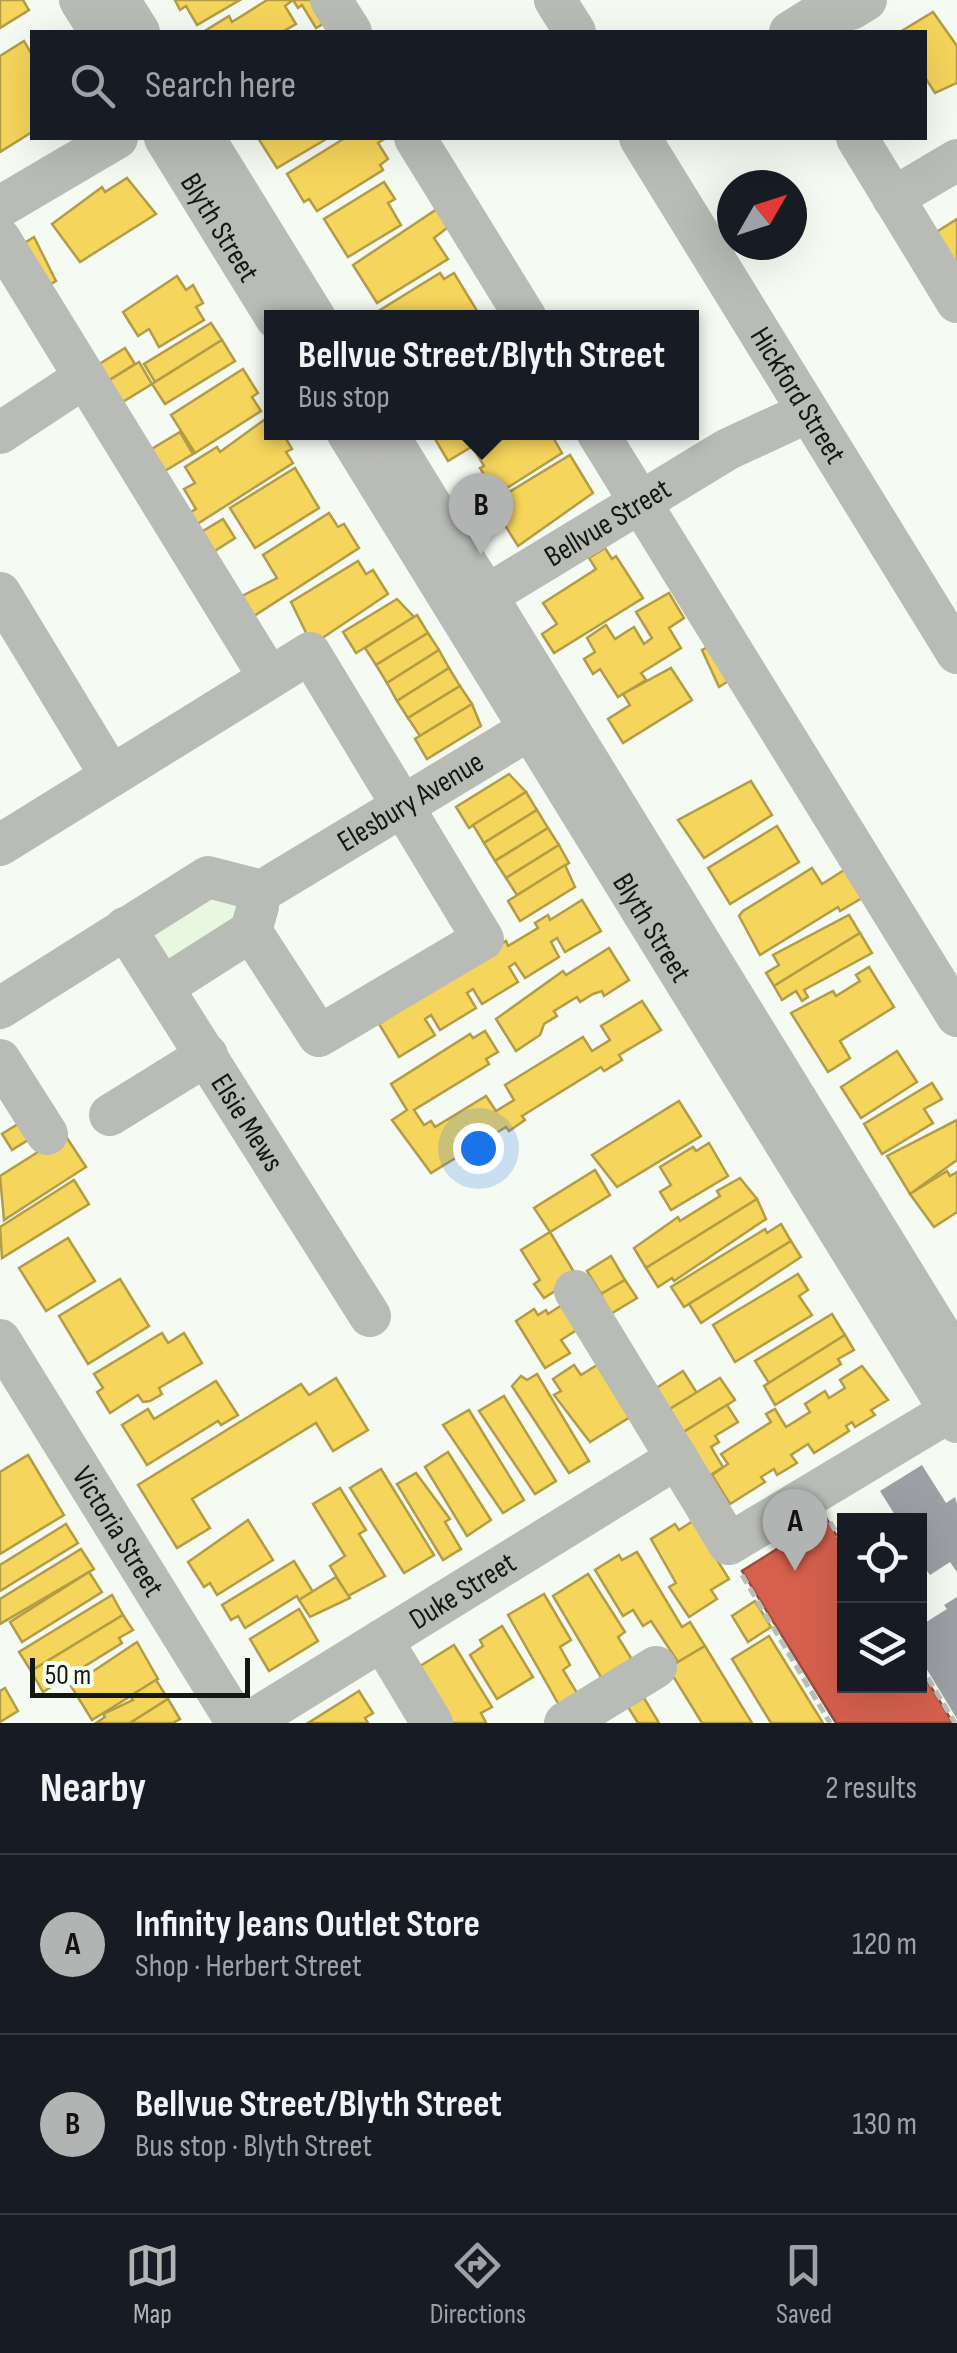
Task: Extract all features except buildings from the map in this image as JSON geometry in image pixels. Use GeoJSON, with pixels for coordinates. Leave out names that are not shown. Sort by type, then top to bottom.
{"type":"FeatureCollection","features":[{"type":"Feature","properties":{"kind":"street"},"geometry":{"type":"LineString","coordinates":[[80,0],[99,30]]}},
{"type":"Feature","properties":{"kind":"street"},"geometry":{"type":"LineString","coordinates":[[118,0],[138,30]]}},
{"type":"Feature","properties":{"kind":"street"},"geometry":{"type":"LineString","coordinates":[[331,0],[350,30]]}},
{"type":"Feature","properties":{"kind":"street"},"geometry":{"type":"LineString","coordinates":[[555,0],[574,30]]}},
{"type":"Feature","properties":{"kind":"street"},"geometry":{"type":"LineString","coordinates":[[770,0],[800,22],[850,9],[866,0]]}},
{"type":"Feature","properties":{"kind":"street"},"geometry":{"type":"LineString","coordinates":[[0,207],[114,140]]}},
{"type":"Feature","properties":{"kind":"street","name":"Blyth Street"},"geometry":{"type":"LineString","coordinates":[[166,140],[271,310]]}},
{"type":"Feature","properties":{"kind":"street","name":"Blyth Street"},"geometry":{"type":"LineString","coordinates":[[205,140],[310,310]]}},
{"type":"Feature","properties":{"kind":"street"},"geometry":{"type":"LineString","coordinates":[[417,140],[521,310]]}},
{"type":"Feature","properties":{"kind":"street","name":"Hickford Street"},"geometry":{"type":"LineString","coordinates":[[641,140],[957,653]]}},
{"type":"Feature","properties":{"kind":"street"},"geometry":{"type":"LineString","coordinates":[[857,140],[957,302]]}},
{"type":"Feature","properties":{"kind":"street"},"geometry":{"type":"LineString","coordinates":[[894,198],[957,160]]}},
{"type":"Feature","properties":{"kind":"street"},"geometry":{"type":"LineString","coordinates":[[0,239],[267,673]]}},
{"type":"Feature","properties":{"kind":"street"},"geometry":{"type":"LineString","coordinates":[[0,433],[85,377]]}},
{"type":"Feature","properties":{"kind":"street","name":"Bellvue Street"},"geometry":{"type":"LineString","coordinates":[[486,596],[803,403]]}},
{"type":"Feature","properties":{"kind":"street","name":"Blyth Street"},"geometry":{"type":"LineString","coordinates":[[352,440],[546,723],[957,1361]]}},
{"type":"Feature","properties":{"kind":"street","name":"Blyth Street"},"geometry":{"type":"LineString","coordinates":[[391,440],[486,596],[546,723],[955,1414]]}},
{"type":"Feature","properties":{"kind":"street"},"geometry":{"type":"LineString","coordinates":[[602,440],[957,1016]]}},
{"type":"Feature","properties":{"kind":"street"},"geometry":{"type":"LineString","coordinates":[[0,593],[111,776]]}},
{"type":"Feature","properties":{"kind":"street"},"geometry":{"type":"LineString","coordinates":[[0,845],[267,673],[310,653],[483,939],[319,1036],[256,911],[208,877],[0,1008]]}},
{"type":"Feature","properties":{"kind":"street","name":"Elesbury Avenue"},"geometry":{"type":"LineString","coordinates":[[163,987],[256,911],[405,806],[546,723]]}},
{"type":"Feature","properties":{"kind":"street","name":"Elsie Mews"},"geometry":{"type":"LineString","coordinates":[[125,928],[370,1316]]}},
{"type":"Feature","properties":{"kind":"street"},"geometry":{"type":"LineString","coordinates":[[110,1115],[207,1055]]}},
{"type":"Feature","properties":{"kind":"street"},"geometry":{"type":"LineString","coordinates":[[0,1060],[47,1134]]}},
{"type":"Feature","properties":{"kind":"street"},"geometry":{"type":"LineString","coordinates":[[575,1291],[729,1544],[955,1414]]}},
{"type":"Feature","properties":{"kind":"street","name":"Victoria Street"},"geometry":{"type":"LineString","coordinates":[[0,1340],[236,1723]]}},
{"type":"Feature","properties":{"kind":"street","name":"Duke Street"},"geometry":{"type":"LineString","coordinates":[[248,1723],[677,1458]]}},
{"type":"Feature","properties":{"kind":"street"},"geometry":{"type":"LineString","coordinates":[[382,1640],[432,1723]]}},
{"type":"Feature","properties":{"kind":"street"},"geometry":{"type":"LineString","coordinates":[[565,1723],[656,1667]]}},
{"type":"Feature","properties":{"kind":"path"},"geometry":{"type":"LineString","coordinates":[[824,1512],[837,1533]]}},
{"type":"Feature","properties":{"kind":"path"},"geometry":{"type":"LineString","coordinates":[[729,1544],[736,1566],[830,1723]]}},
{"type":"Feature","properties":{"kind":"path"},"geometry":{"type":"LineString","coordinates":[[927,1677],[955,1723]]}},
{"type":"Feature","properties":{"kind":"green space"},"geometry":{"type":"Polygon","coordinates":[[[199,889],[234,892],[240,924],[165,971],[146,924],[199,889]]]}},
{"type":"Feature","properties":{"kind":"place","name":"Bellvue Street/Blyth Street"},"geometry":{"type":"Point","coordinates":[481,555]}},
{"type":"Feature","properties":{"kind":"place","name":"Infinity Jeans Outlet Store"},"geometry":{"type":"Point","coordinates":[795,1571]}}]}
